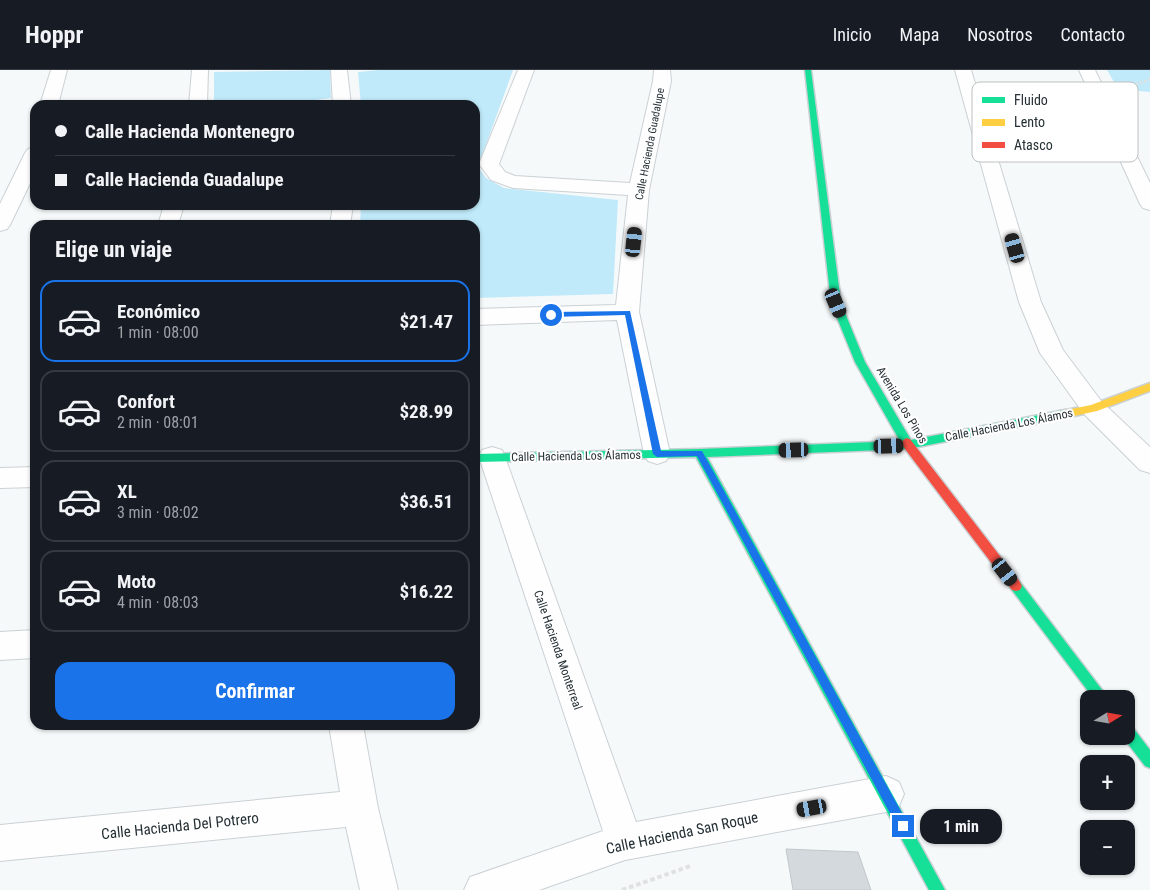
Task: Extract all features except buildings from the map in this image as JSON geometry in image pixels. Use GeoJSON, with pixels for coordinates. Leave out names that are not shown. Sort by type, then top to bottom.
{"type":"FeatureCollection","features":[{"type":"Feature","properties":{"kind":"street"},"geometry":{"type":"LineString","coordinates":[[50,100],[59,70]]}},
{"type":"Feature","properties":{"kind":"street"},"geometry":{"type":"LineString","coordinates":[[198,100],[200,70]]}},
{"type":"Feature","properties":{"kind":"street"},"geometry":{"type":"LineString","coordinates":[[339,70],[342,100]]}},
{"type":"Feature","properties":{"kind":"street"},"geometry":{"type":"LineString","coordinates":[[526,70],[489,164],[495,174],[502,179],[513,182],[639,190]]}},
{"type":"Feature","properties":{"kind":"street","name":"Calle Hacienda Guadalupe"},"geometry":{"type":"LineString","coordinates":[[657,454],[628,312],[639,190],[662,80],[662,70]]}},
{"type":"Feature","properties":{"kind":"street","name":"Avenida Los Pinos"},"geometry":{"type":"LineString","coordinates":[[808,70],[836,303],[860,362],[908,445],[1095,690]]}},
{"type":"Feature","properties":{"kind":"street"},"geometry":{"type":"LineString","coordinates":[[963,70],[972,101]]}},
{"type":"Feature","properties":{"kind":"street"},"geometry":{"type":"LineString","coordinates":[[1087,70],[1093,82]]}},
{"type":"Feature","properties":{"kind":"street"},"geometry":{"type":"LineString","coordinates":[[990,162],[1030,302],[1052,353],[1093,408],[1150,463]]}},
{"type":"Feature","properties":{"kind":"street"},"geometry":{"type":"LineString","coordinates":[[1130,162],[1150,204]]}},
{"type":"Feature","properties":{"kind":"street"},"geometry":{"type":"LineString","coordinates":[[0,225],[30,164]]}},
{"type":"Feature","properties":{"kind":"street"},"geometry":{"type":"LineString","coordinates":[[480,317],[628,312]]}},
{"type":"Feature","properties":{"kind":"street","name":"Calle Hacienda Los Álamos"},"geometry":{"type":"LineString","coordinates":[[484,458],[699,453],[908,445],[1093,408],[1150,387]]}},
{"type":"Feature","properties":{"kind":"street"},"geometry":{"type":"LineString","coordinates":[[699,453],[937,890]]}},
{"type":"Feature","properties":{"kind":"street","name":"Calle Hacienda Monterreal"},"geometry":{"type":"LineString","coordinates":[[484,458],[625,842]]}},
{"type":"Feature","properties":{"kind":"street"},"geometry":{"type":"LineString","coordinates":[[0,478],[30,477]]}},
{"type":"Feature","properties":{"kind":"street"},"geometry":{"type":"LineString","coordinates":[[0,646],[30,644]]}},
{"type":"Feature","properties":{"kind":"street"},"geometry":{"type":"LineString","coordinates":[[347,730],[360,808],[379,890]]}},
{"type":"Feature","properties":{"kind":"street"},"geometry":{"type":"LineString","coordinates":[[1135,742],[1150,762]]}},
{"type":"Feature","properties":{"kind":"street","name":"Calle Hacienda San Roque"},"geometry":{"type":"LineString","coordinates":[[483,890],[625,842],[886,794]]}},
{"type":"Feature","properties":{"kind":"street","name":"Calle Hacienda Del Potrero"},"geometry":{"type":"LineString","coordinates":[[0,843],[360,808]]}},
{"type":"Feature","properties":{"kind":"path"},"geometry":{"type":"LineString","coordinates":[[1138,84],[1150,79]]}},
{"type":"Feature","properties":{"kind":"shaded area"},"geometry":{"type":"Polygon","coordinates":[[[330,70],[331,98],[315,100],[214,100],[214,72],[330,70]]]}},
{"type":"Feature","properties":{"kind":"shaded area"},"geometry":{"type":"Polygon","coordinates":[[[379,70],[513,70],[480,161],[480,100],[361,100],[358,72],[379,70]]]}},
{"type":"Feature","properties":{"kind":"shaded area"},"geometry":{"type":"Polygon","coordinates":[[[1107,70],[1150,70],[1150,92],[1138,91],[1138,82],[1114,82],[1107,70]]]}},
{"type":"Feature","properties":{"kind":"shaded area"},"geometry":{"type":"Polygon","coordinates":[[[480,170],[486,178],[504,188],[618,200],[613,294],[480,298],[480,220],[360,220],[361,210],[480,210],[480,170]]]}},
{"type":"Feature","properties":{"kind":"traffic: fast"},"geometry":{"type":"LineString","coordinates":[[808,70],[836,303],[860,362],[906,442]]}},
{"type":"Feature","properties":{"kind":"traffic: fast"},"geometry":{"type":"LineString","coordinates":[[480,458],[699,453],[908,445],[1065,414]]}},
{"type":"Feature","properties":{"kind":"traffic: fast"},"geometry":{"type":"LineString","coordinates":[[699,453],[937,890]]}},
{"type":"Feature","properties":{"kind":"traffic: fast"},"geometry":{"type":"LineString","coordinates":[[1016,586],[1095,690]]}},
{"type":"Feature","properties":{"kind":"traffic: fast"},"geometry":{"type":"LineString","coordinates":[[1135,742],[1150,761]]}},
{"type":"Feature","properties":{"kind":"traffic: slow"},"geometry":{"type":"LineString","coordinates":[[1065,414],[1093,408],[1150,387]]}},
{"type":"Feature","properties":{"kind":"traffic: jam"},"geometry":{"type":"LineString","coordinates":[[906,442],[1016,586]]}},
{"type":"Feature","properties":{"kind":"route"},"geometry":{"type":"LineString","coordinates":[[551,315],[628,312],[657,454],[699,453],[903,826]]}}]}
